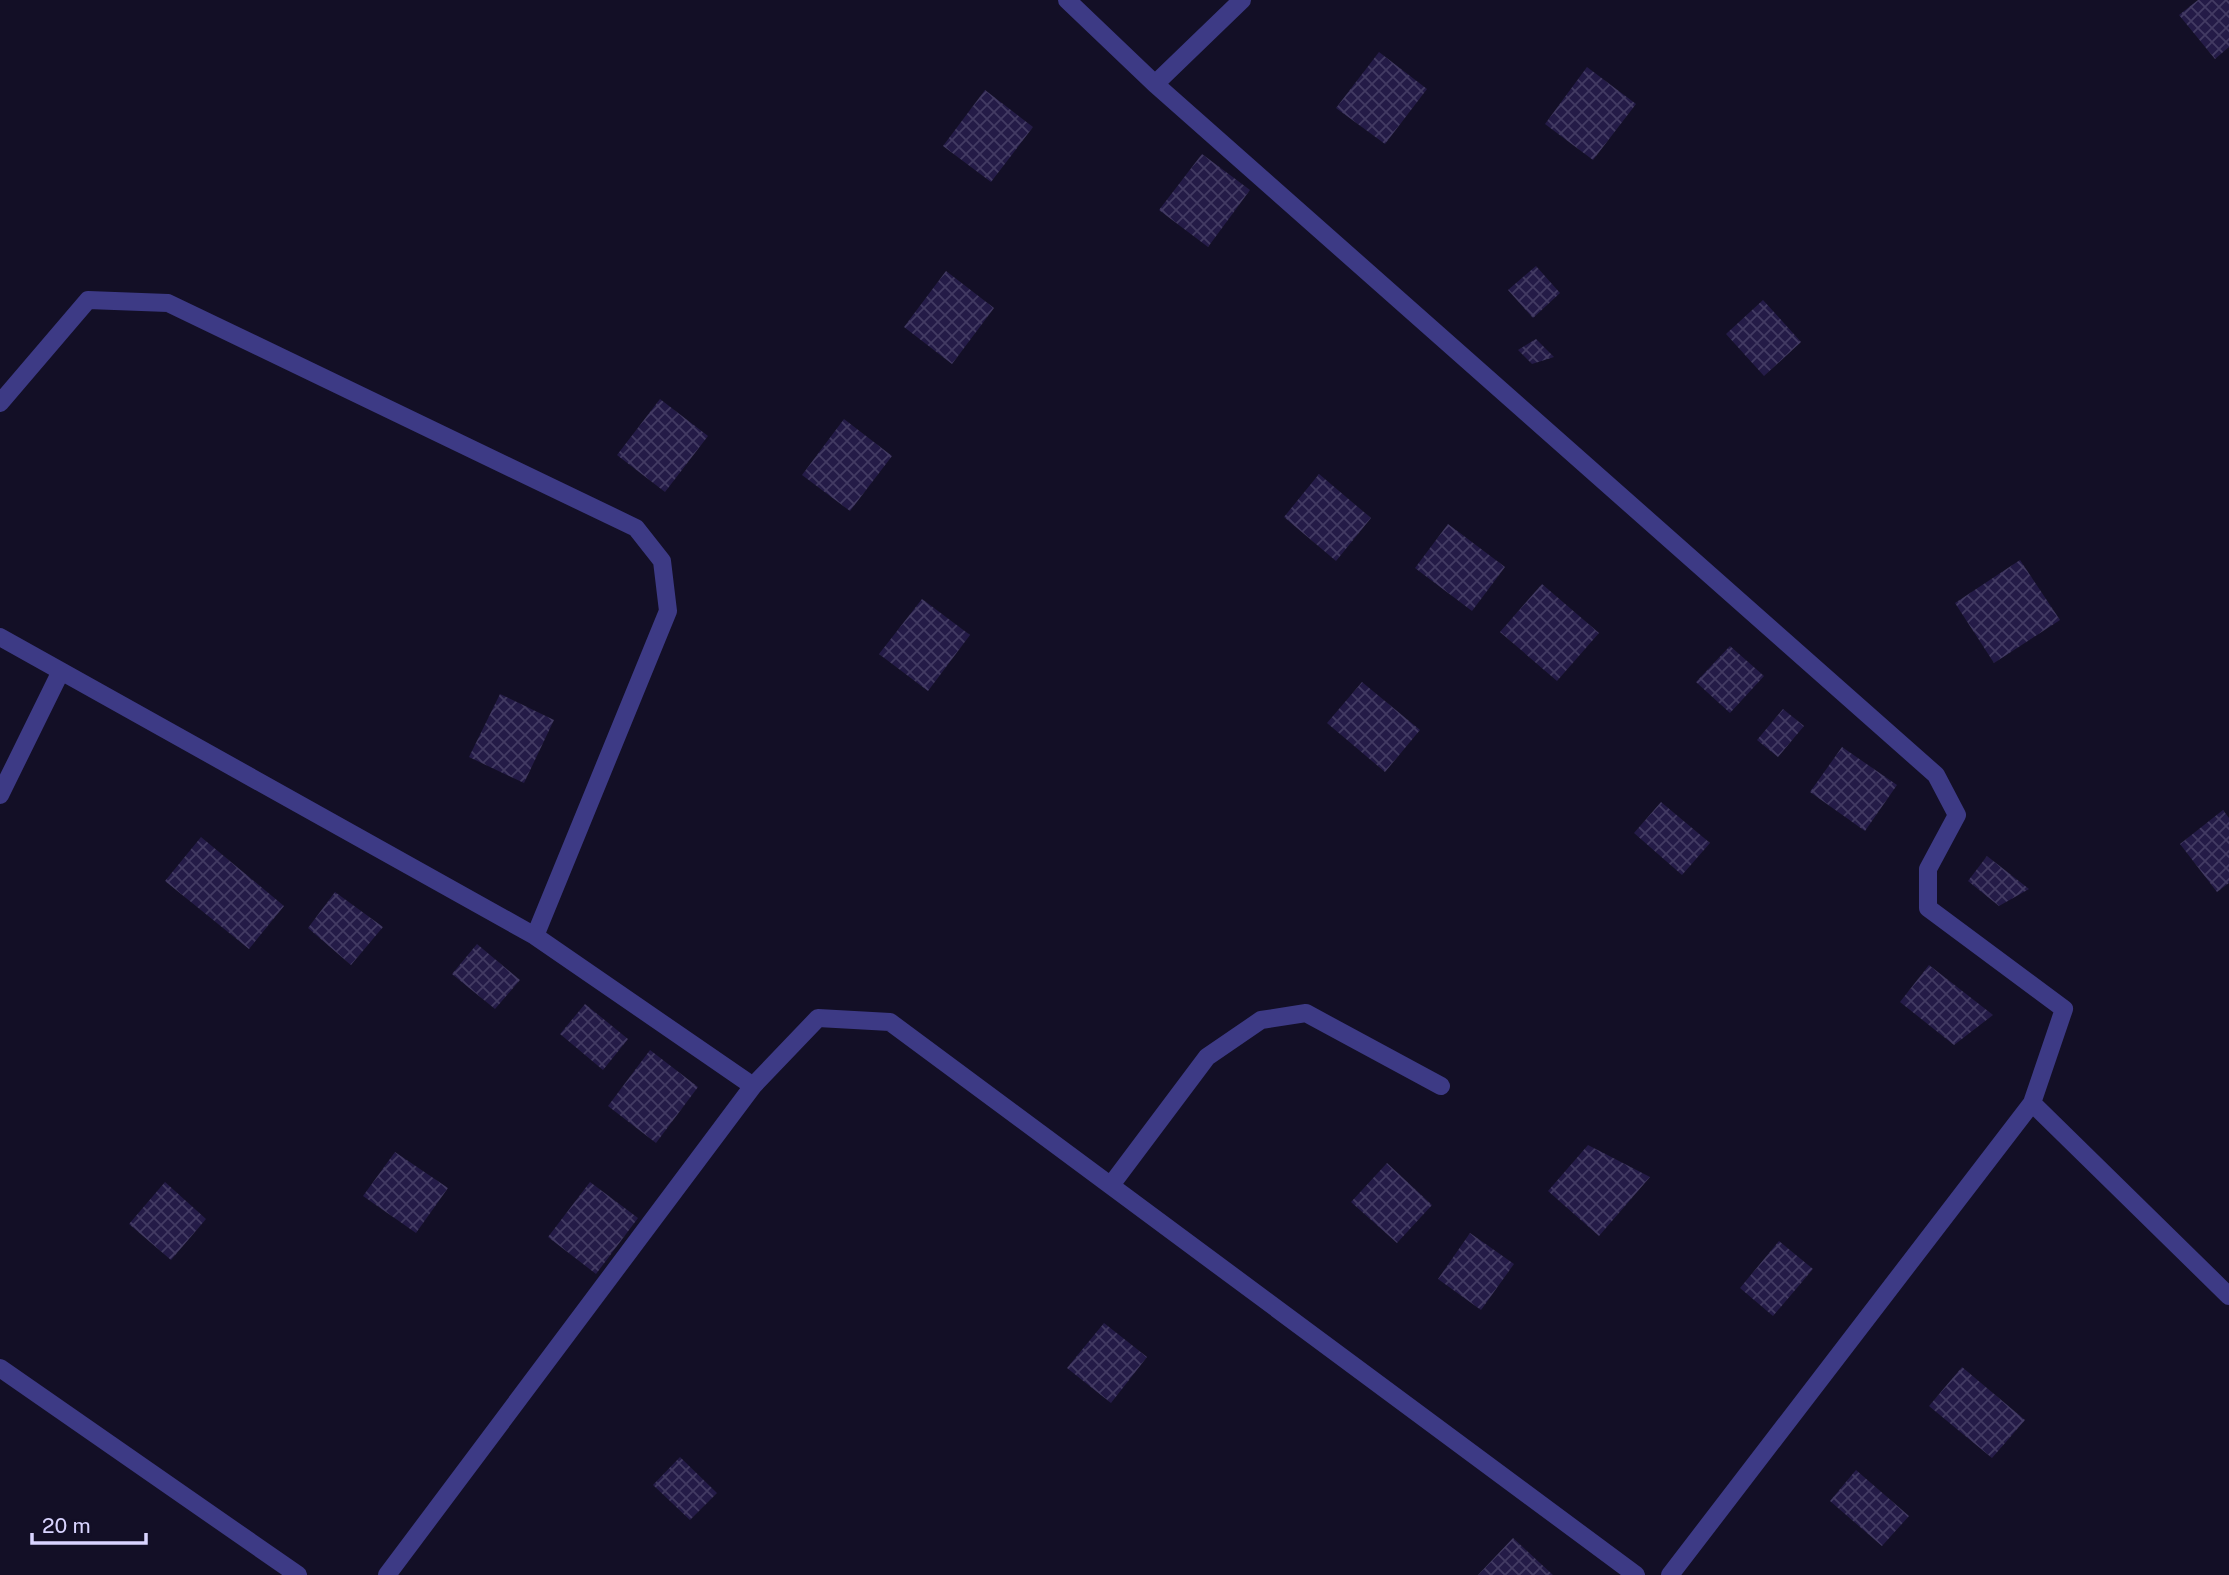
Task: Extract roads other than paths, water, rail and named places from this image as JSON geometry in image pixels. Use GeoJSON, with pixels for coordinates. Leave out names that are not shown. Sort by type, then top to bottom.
{"type":"FeatureCollection","features":[{"type":"Feature","properties":{"kind":"street"},"geometry":{"type":"LineString","coordinates":[[1067,0],[1155,84],[1936,775],[1957,815],[1928,869],[1928,908],[2064,1009],[2032,1103],[1670,1575]]}},
{"type":"Feature","properties":{"kind":"street"},"geometry":{"type":"LineString","coordinates":[[1155,84],[1242,0]]}},
{"type":"Feature","properties":{"kind":"street"},"geometry":{"type":"LineString","coordinates":[[0,403],[88,300],[167,303],[636,528],[662,561],[668,611],[535,936]]}},
{"type":"Feature","properties":{"kind":"street"},"geometry":{"type":"LineString","coordinates":[[0,637],[535,936],[752,1086]]}},
{"type":"Feature","properties":{"kind":"street"},"geometry":{"type":"LineString","coordinates":[[0,795],[61,671]]}},
{"type":"Feature","properties":{"kind":"street"},"geometry":{"type":"LineString","coordinates":[[1111,1185],[1206,1058],[1261,1020],[1306,1013],[1441,1086]]}},
{"type":"Feature","properties":{"kind":"street"},"geometry":{"type":"LineString","coordinates":[[387,1575],[752,1086],[818,1018],[890,1022],[1636,1575]]}},
{"type":"Feature","properties":{"kind":"street"},"geometry":{"type":"LineString","coordinates":[[2032,1103],[2229,1296]]}},
{"type":"Feature","properties":{"kind":"street"},"geometry":{"type":"LineString","coordinates":[[0,1368],[298,1575]]}}]}
